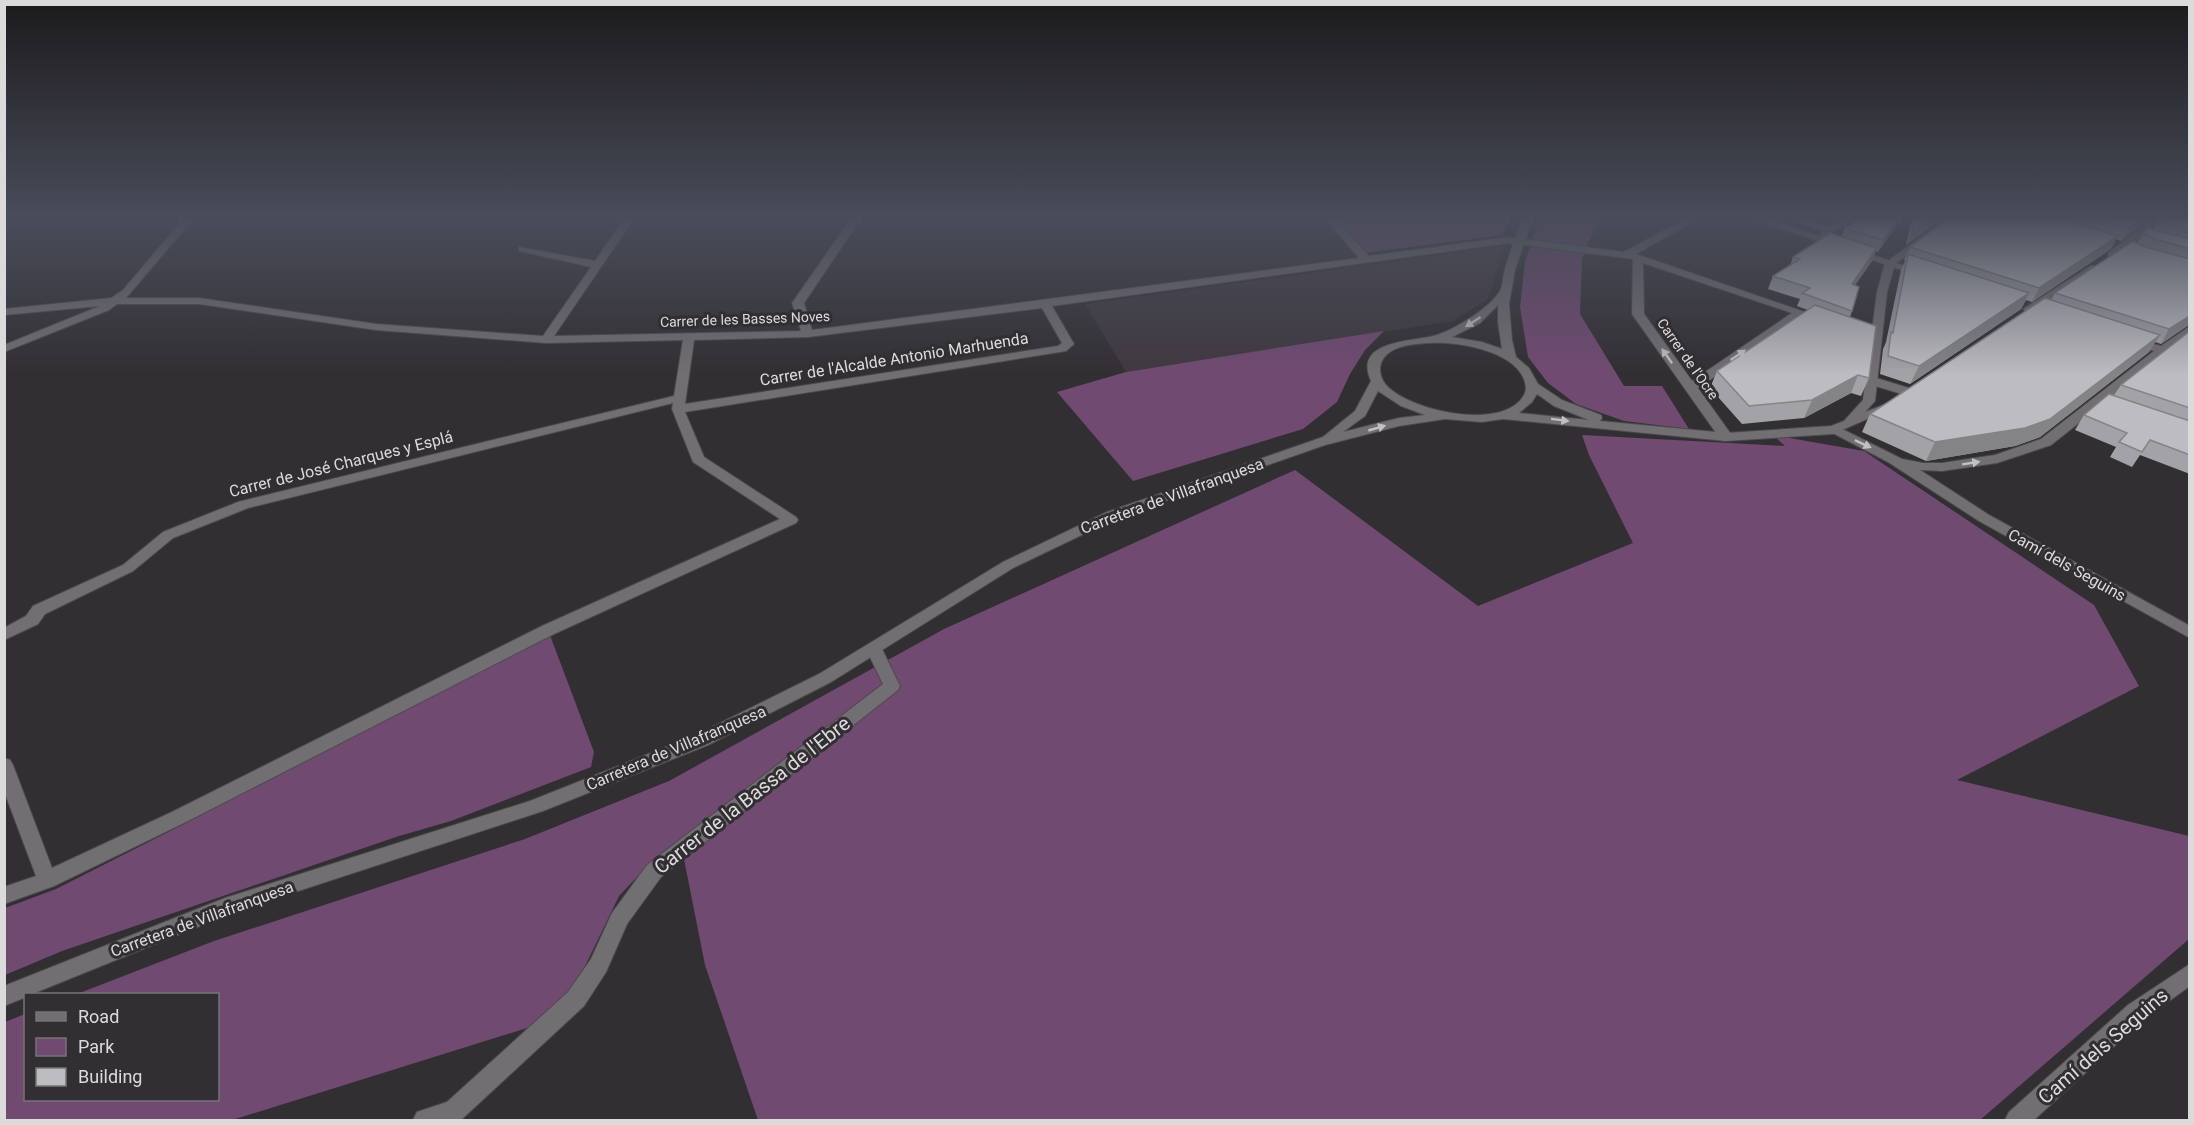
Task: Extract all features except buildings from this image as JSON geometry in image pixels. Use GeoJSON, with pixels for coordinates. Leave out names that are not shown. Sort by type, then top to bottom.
{"type":"FeatureCollection","features":[{"type":"Feature","properties":{"kind":"street"},"geometry":{"type":"LineString","coordinates":[[4,349],[105,308],[127,292],[146,270]]}},
{"type":"Feature","properties":{"kind":"street"},"geometry":{"type":"LineString","coordinates":[[546,340],[595,270]]}},
{"type":"Feature","properties":{"kind":"street"},"geometry":{"type":"LineString","coordinates":[[808,334],[798,303],[821,270]]}},
{"type":"Feature","properties":{"kind":"street","name":"Carrer de les Basses Noves"},"geometry":{"type":"LineString","coordinates":[[4,312],[117,301],[199,301],[376,327],[546,340],[808,334],[1045,304],[1285,270]]}},
{"type":"Feature","properties":{"kind":"street"},"geometry":{"type":"LineString","coordinates":[[1510,270],[1503,294],[1502,327],[1511,358]]}},
{"type":"Feature","properties":{"kind":"street","name":"Carrer de l'Ocre"},"geometry":{"type":"LineString","coordinates":[[1633,270],[1638,314],[1726,437]]}},
{"type":"Feature","properties":{"kind":"street","name":"Carrer de les Basses Noves"},"geometry":{"type":"LineString","coordinates":[[1672,270],[1832,324]]}},
{"type":"Feature","properties":{"kind":"street"},"geometry":{"type":"LineString","coordinates":[[1848,423],[1869,401],[1870,337],[1888,270]]}},
{"type":"Feature","properties":{"kind":"street"},"geometry":{"type":"LineString","coordinates":[[1910,270],[1936,278]]}},
{"type":"Feature","properties":{"kind":"street"},"geometry":{"type":"LineString","coordinates":[[2044,312],[2025,309],[2093,270]]}},
{"type":"Feature","properties":{"kind":"street"},"geometry":{"type":"LineString","coordinates":[[1437,339],[1476,321],[1503,294]]}},
{"type":"Feature","properties":{"kind":"street","name":"Carrer de l'Alcalde Antonio Marhuenda"},"geometry":{"type":"LineString","coordinates":[[679,404],[855,383],[1062,349],[1068,344],[1045,304]]}},
{"type":"Feature","properties":{"kind":"street"},"geometry":{"type":"LineString","coordinates":[[1690,388],[1800,313]]}},
{"type":"Feature","properties":{"kind":"street"},"geometry":{"type":"LineString","coordinates":[[1893,459],[1923,467],[1942,467],[1997,459],[2046,442],[2106,404],[2163,350],[2190,329]]}},
{"type":"Feature","properties":{"kind":"street"},"geometry":{"type":"LineString","coordinates":[[4,896],[48,880],[179,818],[548,630],[791,520],[698,459],[679,404],[689,337]]}},
{"type":"Feature","properties":{"kind":"street"},"geometry":{"type":"LineString","coordinates":[[2120,338],[2163,350]]}},
{"type":"Feature","properties":{"kind":"street"},"geometry":{"type":"LineString","coordinates":[[1437,339],[1469,342],[1511,358],[1527,372],[1533,386],[1532,395],[1526,403],[1502,415]]}},
{"type":"Feature","properties":{"kind":"street","name":"Carretera de Villafranquesa"},"geometry":{"type":"LineString","coordinates":[[1320,442],[1360,413],[1377,382],[1374,365],[1385,351],[1407,342],[1437,339]]}},
{"type":"Feature","properties":{"kind":"street"},"geometry":{"type":"LineString","coordinates":[[1377,382],[1391,396],[1402,402],[1443,416],[1474,418],[1502,415],[1726,437],[1833,430],[1882,411],[1913,389],[1870,380]]}},
{"type":"Feature","properties":{"kind":"street"},"geometry":{"type":"LineString","coordinates":[[1533,386],[1570,408],[1631,428]]}},
{"type":"Feature","properties":{"kind":"street","name":"Carrer de José Charques y Esplá"},"geometry":{"type":"LineString","coordinates":[[4,635],[32,620],[39,610],[129,568],[168,535],[243,505],[679,404]]}},
{"type":"Feature","properties":{"kind":"street","name":"Carretera de Villafranquesa"},"geometry":{"type":"LineString","coordinates":[[4,996],[232,904],[479,825],[602,781],[730,727],[804,689],[874,649],[976,583],[1048,544],[1135,506],[1320,442],[1408,420],[1443,416]]}},
{"type":"Feature","properties":{"kind":"street","name":"Camí dels Seguins"},"geometry":{"type":"LineString","coordinates":[[1833,430],[1893,459],[2027,543],[2189,632]]}},
{"type":"Feature","properties":{"kind":"street"},"geometry":{"type":"LineString","coordinates":[[1942,467],[1946,493]]}},
{"type":"Feature","properties":{"kind":"street","name":"Carrer de la Bassa de l'Ebre"},"geometry":{"type":"LineString","coordinates":[[425,1120],[454,1111],[576,999],[599,965],[619,919],[654,871],[892,686],[874,649]]}},
{"type":"Feature","properties":{"kind":"street"},"geometry":{"type":"LineString","coordinates":[[4,765],[48,880]]}},
{"type":"Feature","properties":{"kind":"street","name":"Camí dels Seguins"},"geometry":{"type":"LineString","coordinates":[[2017,1120],[2136,1012],[2190,973]]}},
{"type":"Feature","properties":{"kind":"shaded area"},"geometry":{"type":"Polygon","coordinates":[[[1335,270],[1497,270],[1488,299],[1453,321],[1126,372],[1085,304],[1335,270]]]}},
{"type":"Feature","properties":{"kind":"green space"},"geometry":{"type":"Polygon","coordinates":[[[1524,270],[1582,270],[1580,314],[1624,386],[1662,386],[1689,429],[1624,421],[1576,404],[1548,383],[1528,357],[1520,307],[1524,270]]]}},
{"type":"Feature","properties":{"kind":"green space"},"geometry":{"type":"Polygon","coordinates":[[[1384,331],[1365,350],[1350,374],[1337,402],[1303,429],[1133,481],[1057,392],[1126,372],[1384,331]]]}},
{"type":"Feature","properties":{"kind":"green space"},"geometry":{"type":"Polygon","coordinates":[[[1582,435],[1785,446],[1773,435],[1864,451],[2094,605],[2139,686],[1957,780],[2189,836],[2189,939],[1980,1120],[758,1120],[705,965],[680,839],[656,857],[619,896],[574,989],[543,1023],[232,1120],[5,1120],[5,1022],[24,1014],[24,1101],[219,1101],[219,993],[80,993],[214,941],[525,839],[669,781],[944,629],[1295,470],[1478,606],[1633,543],[1589,455],[1582,435]]]}},
{"type":"Feature","properties":{"kind":"green space"},"geometry":{"type":"Polygon","coordinates":[[[548,630],[594,752],[591,767],[451,821],[399,836],[62,951],[5,975],[5,908],[56,889],[178,827],[548,630]]]}}]}
